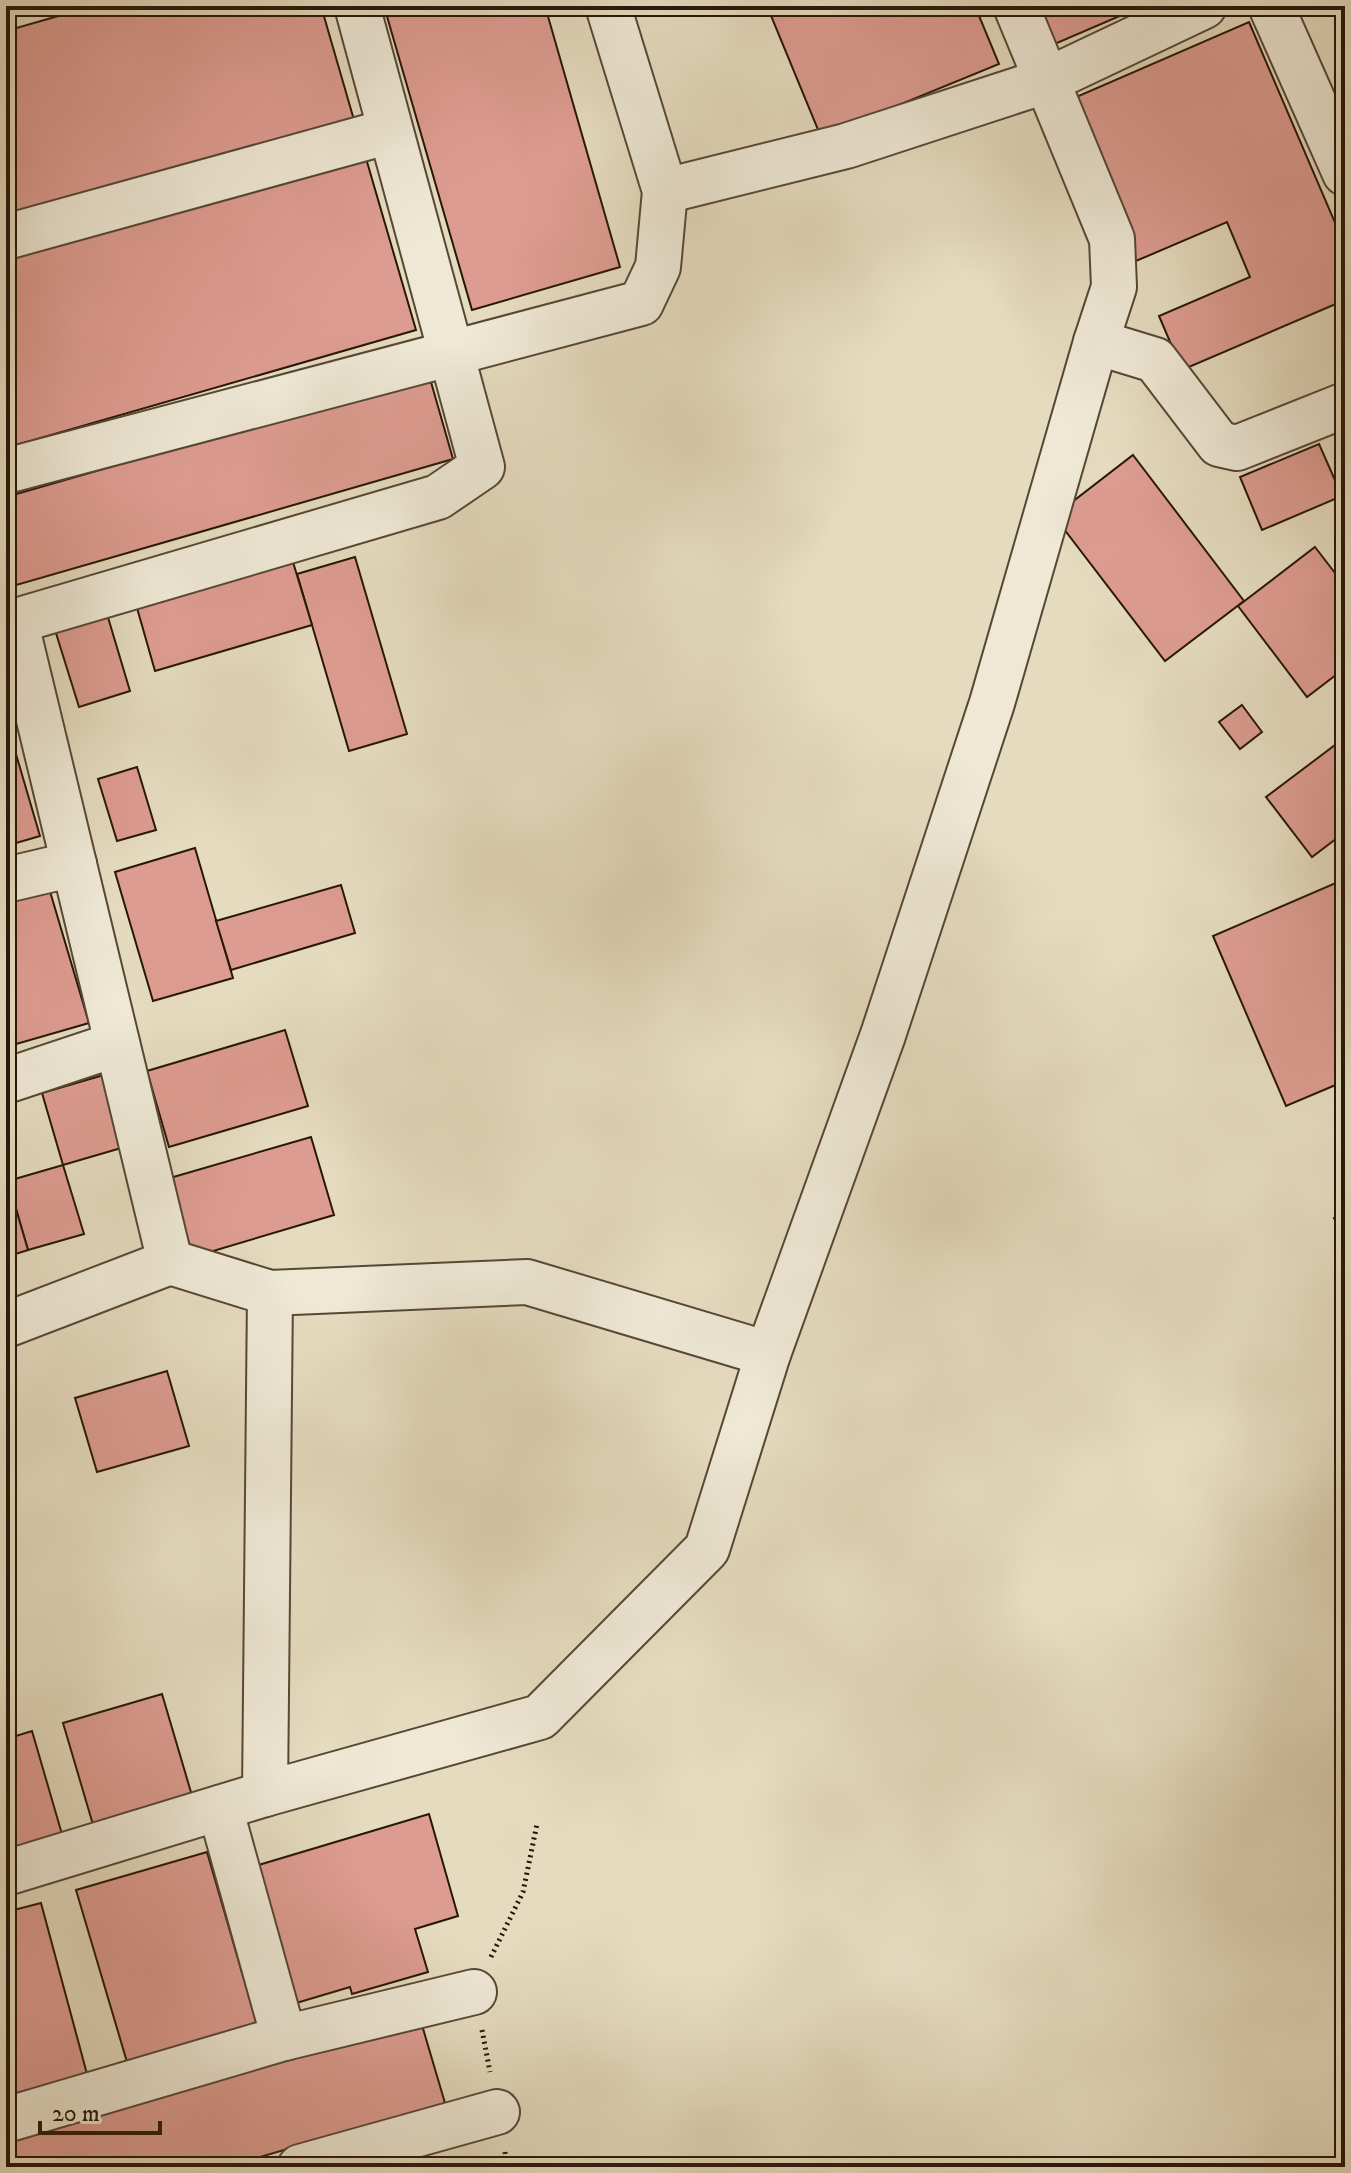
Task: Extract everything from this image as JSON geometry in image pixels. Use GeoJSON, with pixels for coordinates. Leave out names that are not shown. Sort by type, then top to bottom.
{"type":"FeatureCollection","features":[{"type":"Feature","properties":{"kind":"street"},"geometry":{"type":"LineString","coordinates":[[170,1262],[74,864],[10,622],[438,497],[482,467],[357,6]]}},
{"type":"Feature","properties":{"kind":"street"},"geometry":{"type":"LineString","coordinates":[[6,471],[450,351],[641,303],[658,267],[665,191],[608,6]]}},
{"type":"Feature","properties":{"kind":"street"},"geometry":{"type":"LineString","coordinates":[[6,1873],[265,1794],[540,1717],[707,1549],[768,1354],[883,1035],[987,718],[1114,287],[1112,239],[1016,6]]}},
{"type":"Feature","properties":{"kind":"street"},"geometry":{"type":"LineString","coordinates":[[665,191],[846,146],[1048,80],[1204,6]]}},
{"type":"Feature","properties":{"kind":"street"},"geometry":{"type":"LineString","coordinates":[[1271,6],[1330,96],[1345,173]]}},
{"type":"Feature","properties":{"kind":"street"},"geometry":{"type":"LineString","coordinates":[[6,237],[390,131]]}},
{"type":"Feature","properties":{"kind":"street"},"geometry":{"type":"LineString","coordinates":[[1096,342],[1155,360],[1219,444],[1237,448],[1345,405]]}},
{"type":"Feature","properties":{"kind":"street"},"geometry":{"type":"LineString","coordinates":[[6,880],[74,864]]}},
{"type":"Feature","properties":{"kind":"street"},"geometry":{"type":"LineString","coordinates":[[6,1081],[117,1044]]}},
{"type":"Feature","properties":{"kind":"street"},"geometry":{"type":"LineString","coordinates":[[6,1325],[170,1262],[270,1293],[527,1282],[768,1354]]}},
{"type":"Feature","properties":{"kind":"street"},"geometry":{"type":"LineString","coordinates":[[265,1794],[270,1293]]}},
{"type":"Feature","properties":{"kind":"street"},"geometry":{"type":"LineString","coordinates":[[220,1808],[284,2038]]}},
{"type":"Feature","properties":{"kind":"street"},"geometry":{"type":"LineString","coordinates":[[6,2120],[284,2038],[474,1992]]}},
{"type":"Feature","properties":{"kind":"street"},"geometry":{"type":"LineString","coordinates":[[300,2167],[497,2112]]}},
{"type":"Feature","properties":{"kind":"building"},"geometry":{"type":"Polygon","coordinates":[[[93,6],[321,6],[354,120],[6,221],[6,31],[93,6]]]}},
{"type":"Feature","properties":{"kind":"building"},"geometry":{"type":"Polygon","coordinates":[[[384,6],[545,6],[620,267],[472,310],[384,6]]]}},
{"type":"Feature","properties":{"kind":"building"},"geometry":{"type":"Polygon","coordinates":[[[767,6],[975,6],[999,64],[821,137],[767,6]]]}},
{"type":"Feature","properties":{"kind":"building"},"geometry":{"type":"Polygon","coordinates":[[[1032,6],[1143,6],[1050,46],[1032,6]]]}},
{"type":"Feature","properties":{"kind":"building"},"geometry":{"type":"Polygon","coordinates":[[[1249,22],[1345,246],[1345,300],[1182,370],[1159,316],[1250,277],[1227,222],[1136,261],[1067,101],[1249,22]]]}},
{"type":"Feature","properties":{"kind":"building"},"geometry":{"type":"Polygon","coordinates":[[[363,148],[416,330],[6,448],[6,251],[363,148]]]}},
{"type":"Feature","properties":{"kind":"building"},"geometry":{"type":"Polygon","coordinates":[[[429,375],[453,459],[6,588],[6,497],[429,375]]]}},
{"type":"Feature","properties":{"kind":"building"},"geometry":{"type":"Polygon","coordinates":[[[1319,444],[1342,496],[1262,530],[1240,477],[1319,444]]]}},
{"type":"Feature","properties":{"kind":"building"},"geometry":{"type":"Polygon","coordinates":[[[1133,455],[1244,601],[1165,661],[1054,516],[1133,455]]]}},
{"type":"Feature","properties":{"kind":"building"},"geometry":{"type":"Polygon","coordinates":[[[1315,547],[1345,586],[1345,668],[1307,697],[1238,606],[1315,547]]]}},
{"type":"Feature","properties":{"kind":"building"},"geometry":{"type":"Polygon","coordinates":[[[355,557],[407,734],[349,751],[297,574],[355,557]]]}},
{"type":"Feature","properties":{"kind":"building"},"geometry":{"type":"Polygon","coordinates":[[[293,562],[312,625],[155,671],[137,608],[293,562]]]}},
{"type":"Feature","properties":{"kind":"building"},"geometry":{"type":"Polygon","coordinates":[[[107,614],[130,691],[79,707],[55,630],[107,614]]]}},
{"type":"Feature","properties":{"kind":"building"},"geometry":{"type":"Polygon","coordinates":[[[1242,705],[1262,732],[1240,749],[1219,722],[1242,705]]]}},
{"type":"Feature","properties":{"kind":"building"},"geometry":{"type":"Polygon","coordinates":[[[6,720],[40,836],[6,846],[6,720]]]}},
{"type":"Feature","properties":{"kind":"building"},"geometry":{"type":"Polygon","coordinates":[[[1343,739],[1345,832],[1312,857],[1266,797],[1343,739]]]}},
{"type":"Feature","properties":{"kind":"building"},"geometry":{"type":"Polygon","coordinates":[[[137,767],[156,830],[117,841],[98,779],[137,767]]]}},
{"type":"Feature","properties":{"kind":"building"},"geometry":{"type":"Polygon","coordinates":[[[195,848],[233,978],[153,1001],[115,872],[195,848]]]}},
{"type":"Feature","properties":{"kind":"building"},"geometry":{"type":"Polygon","coordinates":[[[1345,879],[1345,1081],[1286,1106],[1213,936],[1345,879]]]}},
{"type":"Feature","properties":{"kind":"building"},"geometry":{"type":"Polygon","coordinates":[[[341,885],[355,933],[231,970],[216,921],[341,885]]]}},
{"type":"Feature","properties":{"kind":"building"},"geometry":{"type":"Polygon","coordinates":[[[49,888],[89,1023],[6,1047],[6,901],[49,888]]]}},
{"type":"Feature","properties":{"kind":"building"},"geometry":{"type":"Polygon","coordinates":[[[285,1030],[308,1106],[169,1147],[147,1071],[285,1030]]]}},
{"type":"Feature","properties":{"kind":"building"},"geometry":{"type":"Polygon","coordinates":[[[107,1074],[128,1146],[63,1165],[42,1093],[107,1074]]]}},
{"type":"Feature","properties":{"kind":"building"},"geometry":{"type":"Polygon","coordinates":[[[311,1137],[334,1215],[193,1257],[170,1178],[311,1137]]]}},
{"type":"Feature","properties":{"kind":"building"},"geometry":{"type":"Polygon","coordinates":[[[63,1165],[84,1234],[28,1250],[8,1181],[63,1165]]]}},
{"type":"Feature","properties":{"kind":"building"},"geometry":{"type":"Polygon","coordinates":[[[6,1175],[28,1250],[6,1257],[6,1175]]]}},
{"type":"Feature","properties":{"kind":"building"},"geometry":{"type":"Polygon","coordinates":[[[1345,1213],[1345,1242],[1334,1218],[1345,1213]]]}},
{"type":"Feature","properties":{"kind":"building"},"geometry":{"type":"Polygon","coordinates":[[[167,1371],[189,1446],[97,1472],[75,1398],[167,1371]]]}},
{"type":"Feature","properties":{"kind":"building"},"geometry":{"type":"Polygon","coordinates":[[[162,1694],[193,1799],[94,1828],[63,1723],[162,1694]]]}},
{"type":"Feature","properties":{"kind":"building"},"geometry":{"type":"Polygon","coordinates":[[[32,1731],[64,1841],[6,1858],[6,1739],[32,1731]]]}},
{"type":"Feature","properties":{"kind":"building"},"geometry":{"type":"Polygon","coordinates":[[[429,1814],[458,1916],[415,1929],[428,1972],[352,1994],[350,1987],[293,2004],[252,1867],[429,1814]]]}},
{"type":"Feature","properties":{"kind":"building"},"geometry":{"type":"Polygon","coordinates":[[[207,1852],[257,2024],[127,2062],[76,1890],[207,1852]]]}},
{"type":"Feature","properties":{"kind":"building"},"geometry":{"type":"Polygon","coordinates":[[[41,1903],[87,2074],[6,2096],[6,1912],[41,1903]]]}},
{"type":"Feature","properties":{"kind":"building"},"geometry":{"type":"Polygon","coordinates":[[[419,2015],[445,2103],[226,2167],[6,2167],[6,2136],[419,2015]]]}}]}
